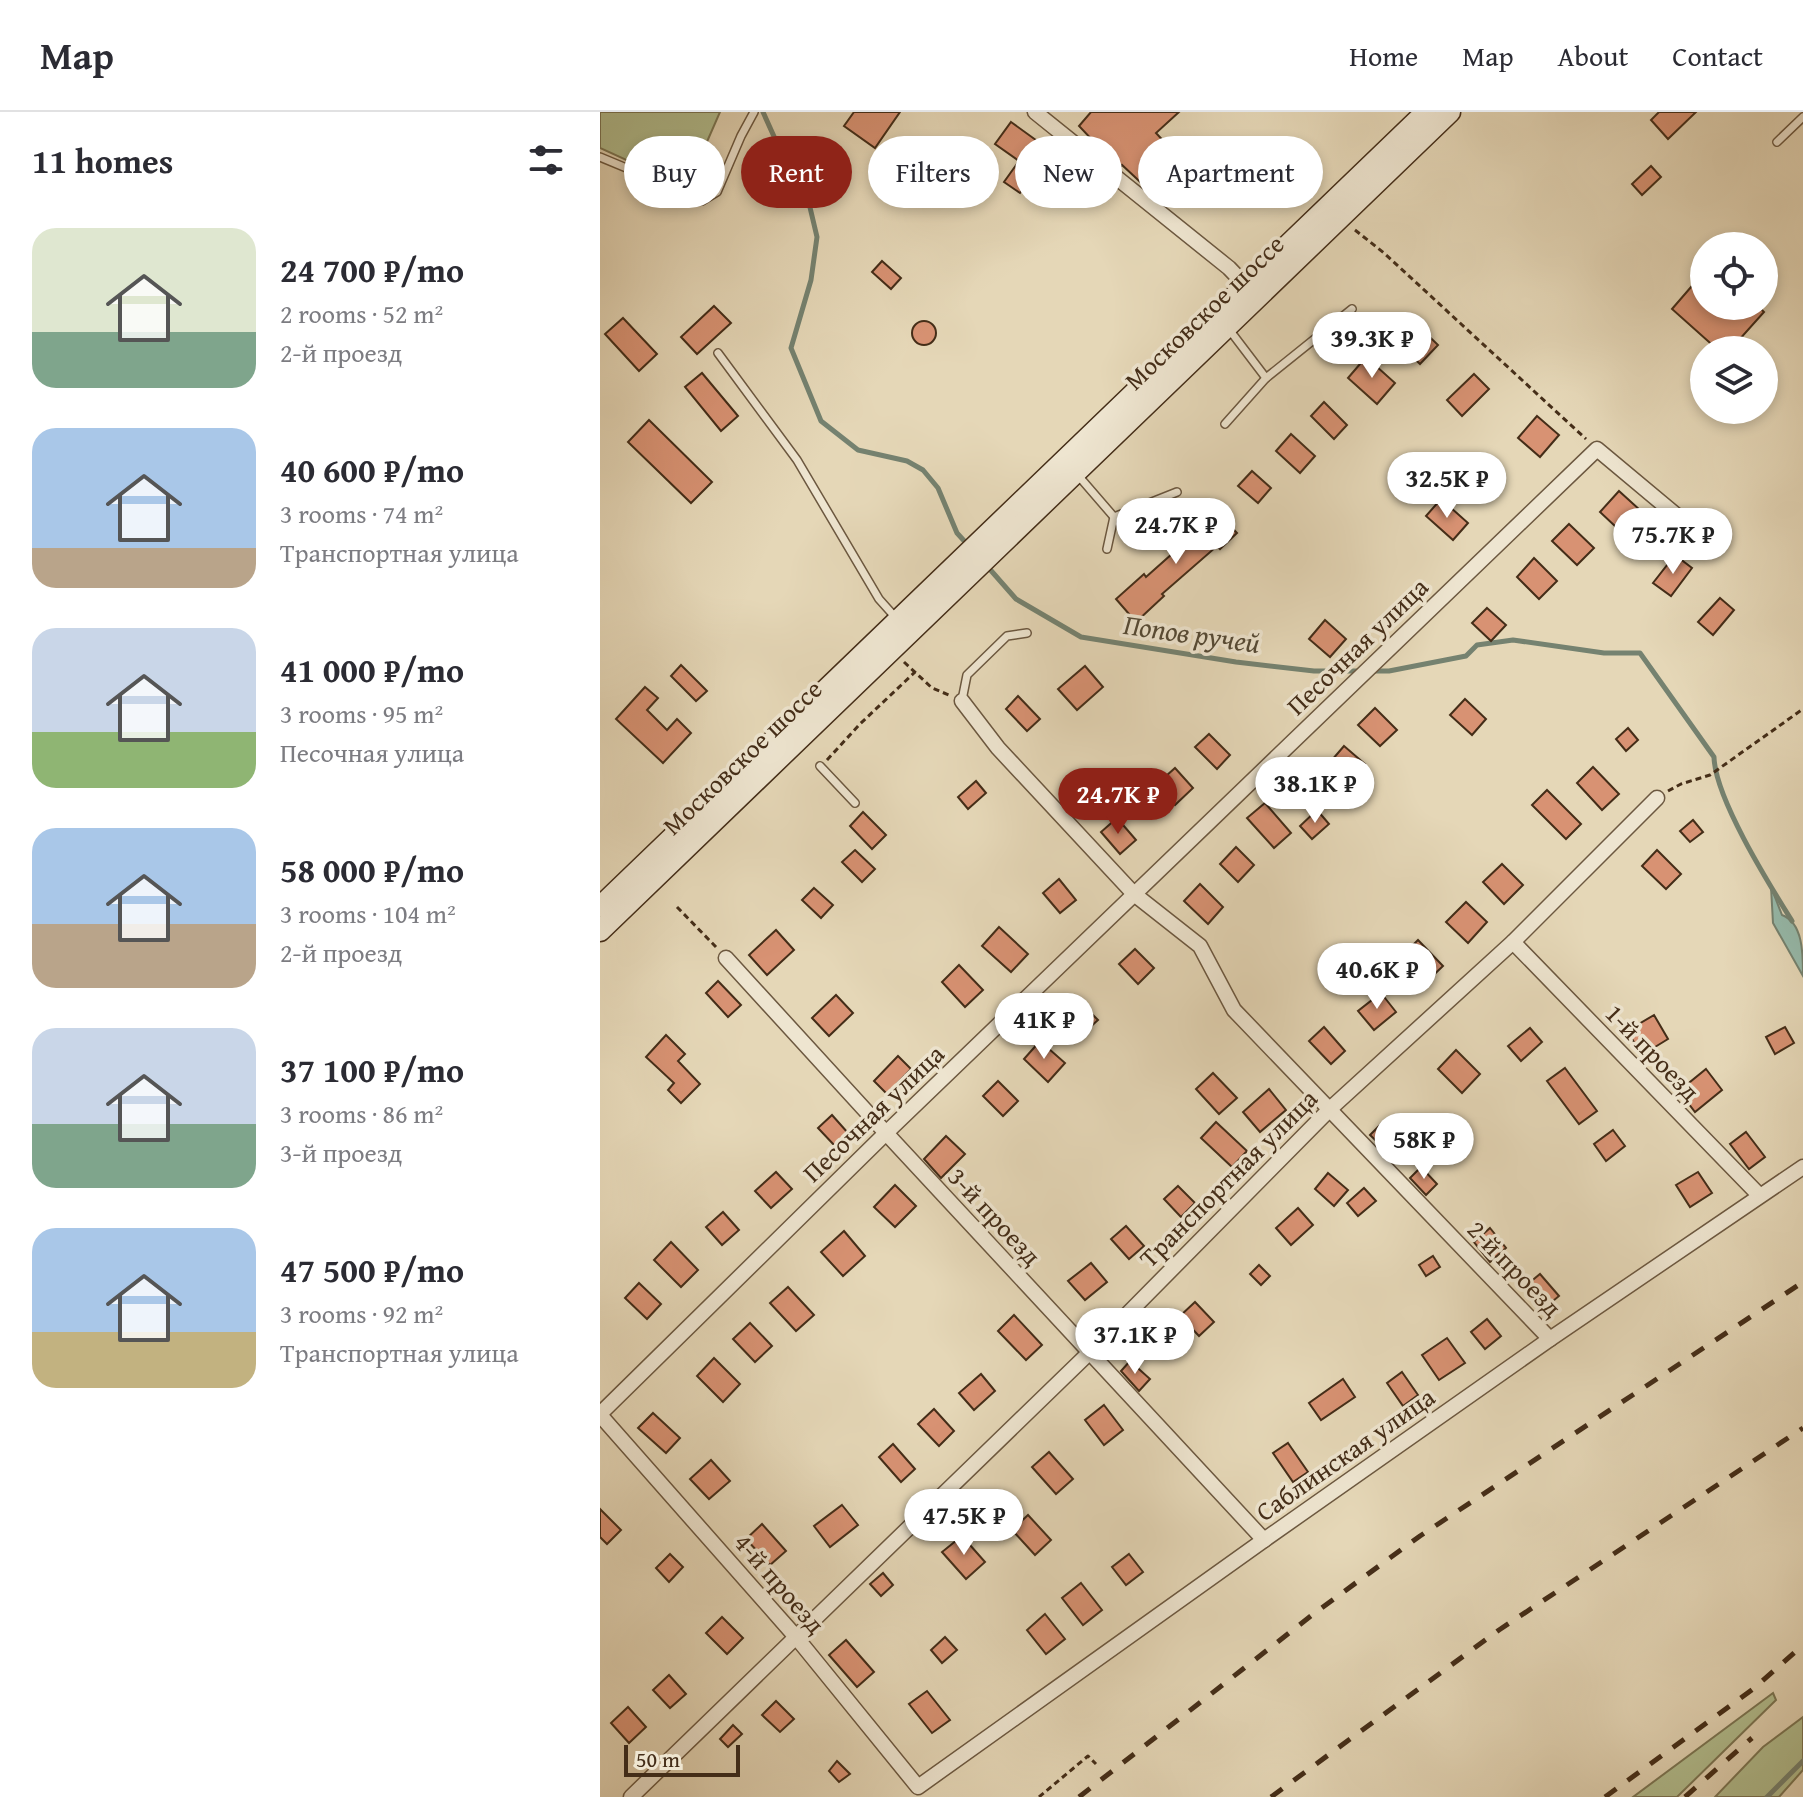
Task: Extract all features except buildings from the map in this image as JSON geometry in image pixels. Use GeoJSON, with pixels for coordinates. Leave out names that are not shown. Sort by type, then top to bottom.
{"type":"FeatureCollection","features":[{"type":"Feature","properties":{"kind":"main road","name":"Московское шоссе"},"geometry":{"type":"LineString","coordinates":[[989,543],[1251,291],[1426,112]]}},
{"type":"Feature","properties":{"kind":"main road","name":"Московское шоссе"},"geometry":{"type":"LineString","coordinates":[[989,543],[1075,472],[1226,326],[1251,291],[1450,112]]}},
{"type":"Feature","properties":{"kind":"main road"},"geometry":{"type":"LineString","coordinates":[[950,581],[989,543]]}},
{"type":"Feature","properties":{"kind":"main road","name":"Московское шоссе"},"geometry":{"type":"LineString","coordinates":[[600,907],[897,620],[950,581]]}},
{"type":"Feature","properties":{"kind":"main road","name":"Московское шоссе"},"geometry":{"type":"LineString","coordinates":[[600,931],[950,581]]}},
{"type":"Feature","properties":{"kind":"street"},"geometry":{"type":"LineString","coordinates":[[1035,112],[1229,268],[1251,291]]}},
{"type":"Feature","properties":{"kind":"street"},"geometry":{"type":"LineString","coordinates":[[1597,449],[1682,520]]}},
{"type":"Feature","properties":{"kind":"street","name":"Песочная улица"},"geometry":{"type":"LineString","coordinates":[[600,1415],[886,1133],[1597,449]]}},
{"type":"Feature","properties":{"kind":"street","name":"2-й проезд"},"geometry":{"type":"LineString","coordinates":[[962,701],[998,748],[1134,894],[1200,946],[1234,1010],[1550,1339]]}},
{"type":"Feature","properties":{"kind":"street","name":"Транспортная улица"},"geometry":{"type":"LineString","coordinates":[[631,1797],[1089,1353],[1331,1108],[1513,942],[1657,798]]}},
{"type":"Feature","properties":{"kind":"street","name":"1-й проезд"},"geometry":{"type":"LineString","coordinates":[[1513,942],[1759,1195]]}},
{"type":"Feature","properties":{"kind":"street","name":"3-й проезд"},"geometry":{"type":"LineString","coordinates":[[726,958],[1264,1540]]}},
{"type":"Feature","properties":{"kind":"street","name":"Саблинская улица"},"geometry":{"type":"LineString","coordinates":[[918,1787],[1550,1339],[1803,1167]]}},
{"type":"Feature","properties":{"kind":"street","name":"4-й проезд"},"geometry":{"type":"LineString","coordinates":[[600,1415],[796,1637],[918,1787]]}},
{"type":"Feature","properties":{"kind":"lane"},"geometry":{"type":"LineString","coordinates":[[600,157],[636,172],[687,202],[702,201],[717,192],[754,112]]}},
{"type":"Feature","properties":{"kind":"lane"},"geometry":{"type":"LineString","coordinates":[[1777,142],[1803,117]]}},
{"type":"Feature","properties":{"kind":"lane"},"geometry":{"type":"LineString","coordinates":[[1225,424],[1266,378],[1352,309]]}},
{"type":"Feature","properties":{"kind":"lane"},"geometry":{"type":"LineString","coordinates":[[1226,326],[1266,378]]}},
{"type":"Feature","properties":{"kind":"lane"},"geometry":{"type":"LineString","coordinates":[[718,353],[797,460],[879,599],[897,620]]}},
{"type":"Feature","properties":{"kind":"lane"},"geometry":{"type":"LineString","coordinates":[[1075,472],[1114,517]]}},
{"type":"Feature","properties":{"kind":"lane"},"geometry":{"type":"LineString","coordinates":[[1114,517],[1177,492]]}},
{"type":"Feature","properties":{"kind":"lane"},"geometry":{"type":"LineString","coordinates":[[1107,549],[1114,517]]}},
{"type":"Feature","properties":{"kind":"lane"},"geometry":{"type":"LineString","coordinates":[[962,701],[967,675],[1007,636],[1027,633]]}},
{"type":"Feature","properties":{"kind":"lane"},"geometry":{"type":"LineString","coordinates":[[820,766],[855,803]]}},
{"type":"Feature","properties":{"kind":"path"},"geometry":{"type":"LineString","coordinates":[[1352,227],[1597,449]]}},
{"type":"Feature","properties":{"kind":"path"},"geometry":{"type":"LineString","coordinates":[[901,660],[932,688],[962,701]]}},
{"type":"Feature","properties":{"kind":"path"},"geometry":{"type":"LineString","coordinates":[[820,766],[915,672]]}},
{"type":"Feature","properties":{"kind":"path"},"geometry":{"type":"LineString","coordinates":[[1657,798],[1681,784],[1710,775],[1803,709]]}},
{"type":"Feature","properties":{"kind":"path"},"geometry":{"type":"LineString","coordinates":[[677,907],[726,958]]}},
{"type":"Feature","properties":{"kind":"path"},"geometry":{"type":"LineString","coordinates":[[1039,1797],[1088,1756],[1096,1764]]}},
{"type":"Feature","properties":{"kind":"path"},"geometry":{"type":"LineString","coordinates":[[1046,1791],[1050,1797]]}},
{"type":"Feature","properties":{"kind":"shaded area"},"geometry":{"type":"Polygon","coordinates":[[[600,112],[720,112],[710,136],[624,136],[624,159],[600,148],[600,112]]]}},
{"type":"Feature","properties":{"kind":"shaded area"},"geometry":{"type":"Polygon","coordinates":[[[1771,887],[1782,915],[1798,932],[1803,976],[1773,923],[1771,887]]]}},
{"type":"Feature","properties":{"kind":"shaded area"},"geometry":{"type":"Polygon","coordinates":[[[1773,1693],[1776,1700],[1677,1797],[1633,1797],[1773,1693]]]}},
{"type":"Feature","properties":{"kind":"shaded area"},"geometry":{"type":"Polygon","coordinates":[[[1803,1717],[1803,1770],[1779,1797],[1715,1797],[1763,1747],[1803,1717]]]}},
{"type":"Feature","properties":{"kind":"waterway","name":"Попов ручей"},"geometry":{"type":"LineString","coordinates":[[763,112],[785,161],[804,182],[817,237],[811,280],[791,348],[821,421],[858,450],[907,461],[923,470],[938,488],[957,533],[967,544]]}},
{"type":"Feature","properties":{"kind":"waterway","name":"Попов ручей"},"geometry":{"type":"LineString","coordinates":[[987,566],[1016,599],[1081,637],[1236,662],[1314,671],[1362,671]]}},
{"type":"Feature","properties":{"kind":"waterway","name":"Попов ручей"},"geometry":{"type":"LineString","coordinates":[[1372,671],[1389,671],[1466,656],[1477,645],[1513,640],[1604,653],[1640,653],[1714,757],[1723,795],[1733,817],[1792,921]]}},
{"type":"Feature","properties":{"kind":"waterway"},"geometry":{"type":"LineString","coordinates":[[1767,1797],[1803,1761]]}},
{"type":"Feature","properties":{"kind":"railway"},"geometry":{"type":"LineString","coordinates":[[1079,1797],[1316,1612],[1420,1536],[1803,1282]]}},
{"type":"Feature","properties":{"kind":"railway"},"geometry":{"type":"LineString","coordinates":[[1271,1797],[1499,1630],[1803,1428]]}},
{"type":"Feature","properties":{"kind":"railway"},"geometry":{"type":"LineString","coordinates":[[1605,1797],[1753,1689],[1803,1645]]}},
{"type":"Feature","properties":{"kind":"railway"},"geometry":{"type":"LineString","coordinates":[[1685,1797],[1752,1738]]}}]}
